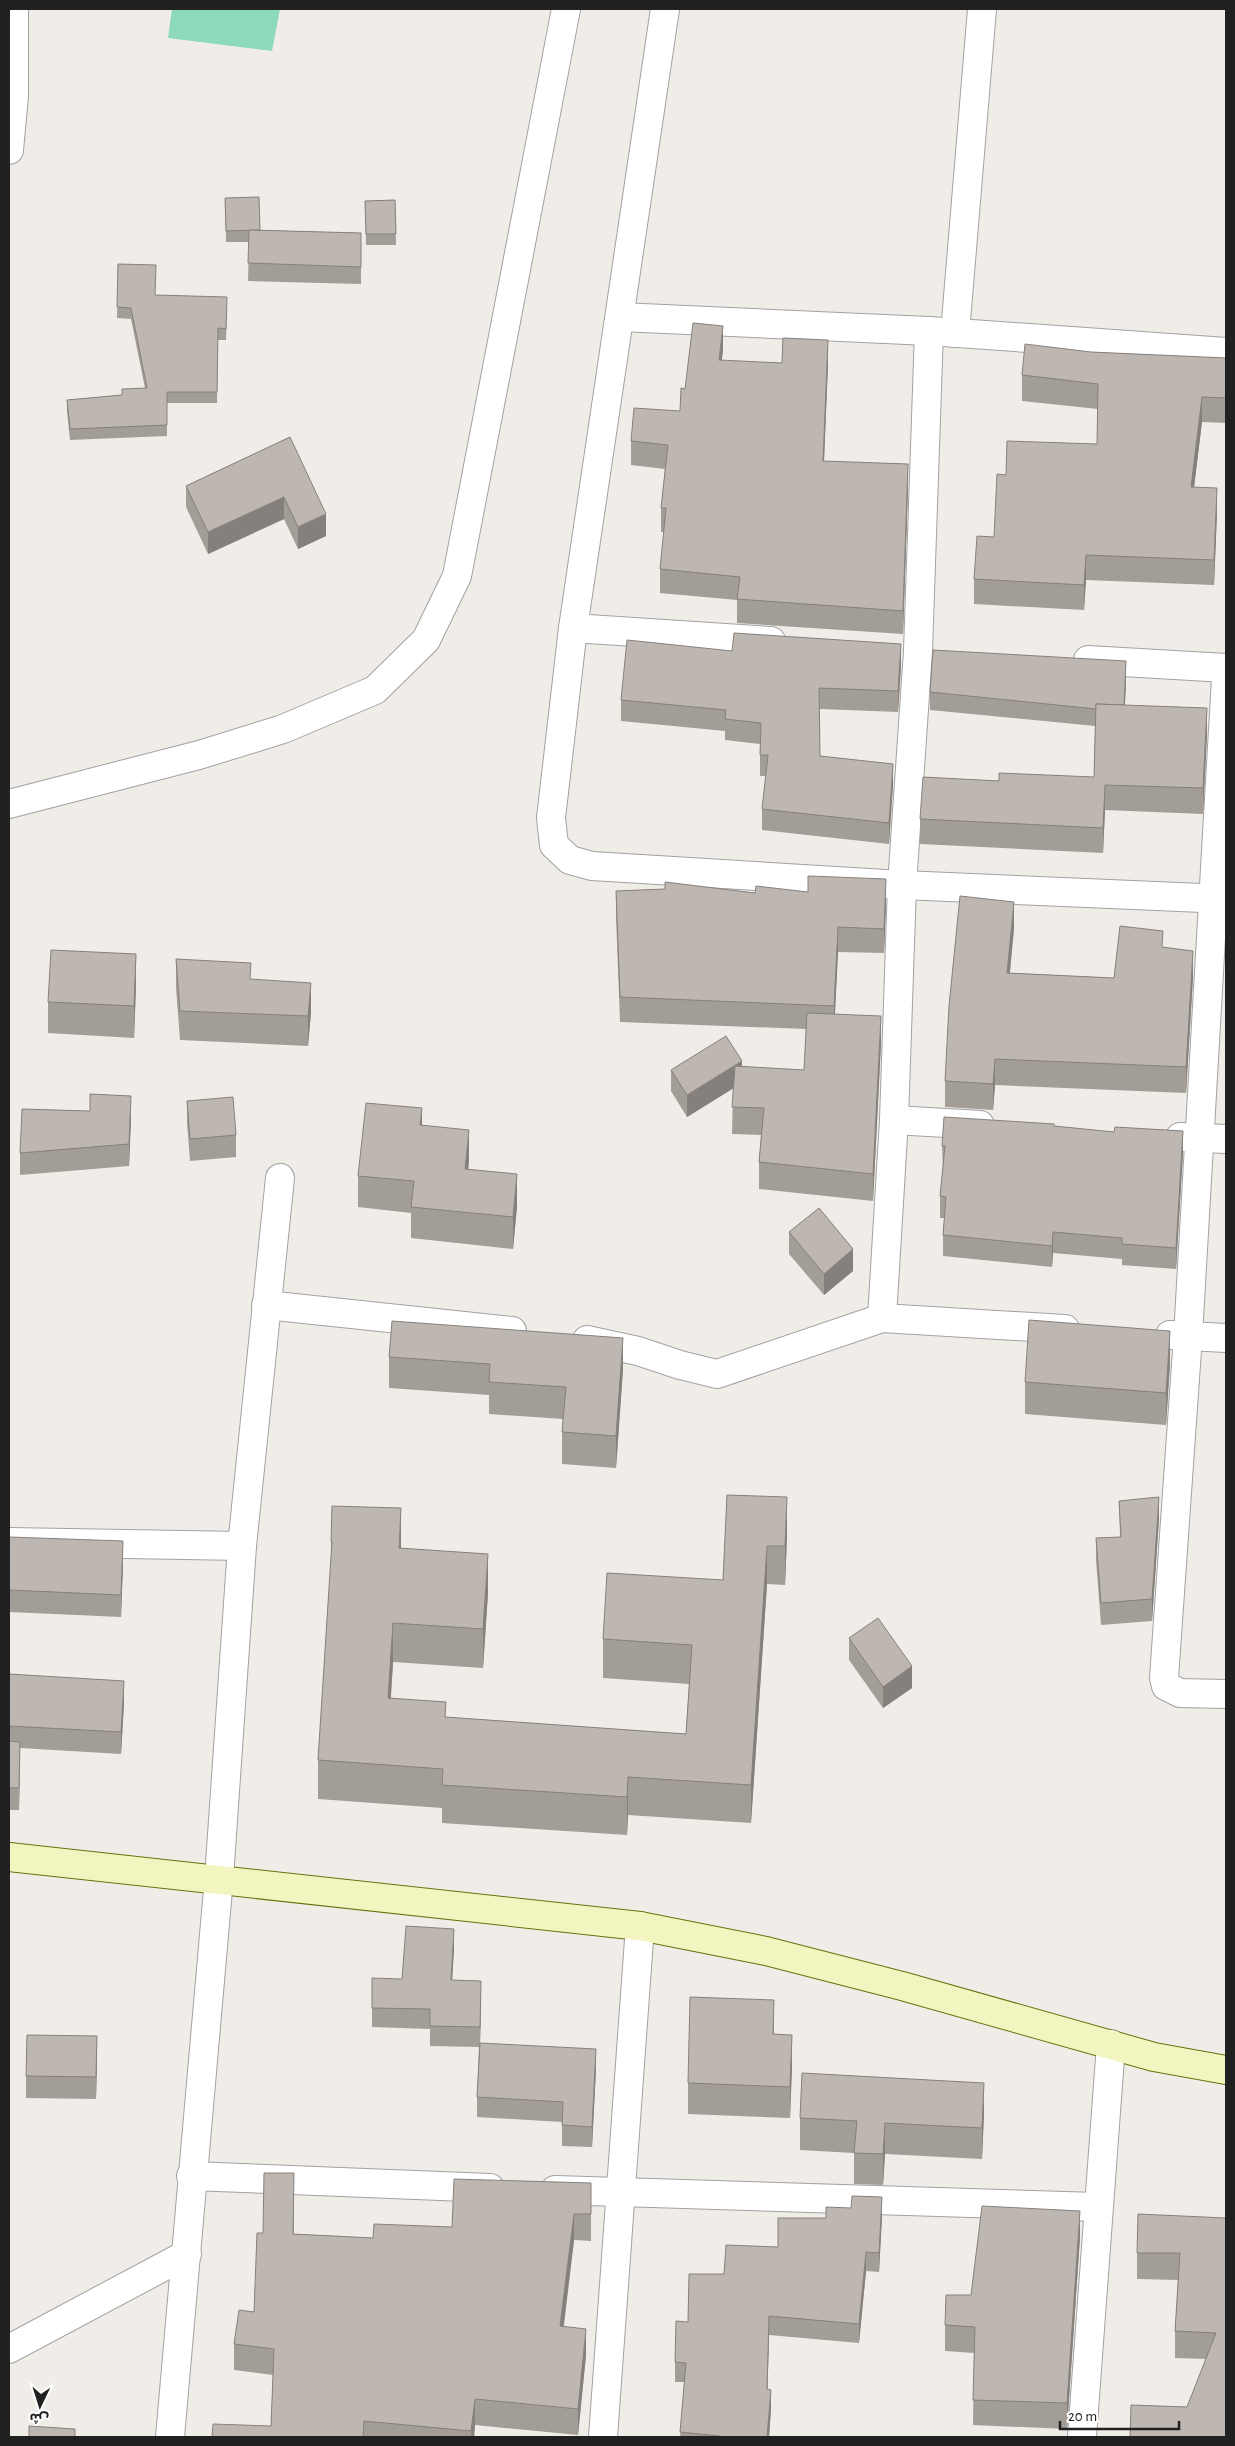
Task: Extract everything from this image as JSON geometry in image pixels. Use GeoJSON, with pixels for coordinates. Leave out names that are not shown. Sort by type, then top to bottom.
{"type":"FeatureCollection","features":[{"type":"Feature","properties":{"kind":"street"},"geometry":{"type":"LineString","coordinates":[[9,150],[14,9]]}},
{"type":"Feature","properties":{"kind":"street"},"geometry":{"type":"LineString","coordinates":[[9,804],[198,755],[283,728],[375,690],[426,640],[457,576],[566,9]]}},
{"type":"Feature","properties":{"kind":"street"},"geometry":{"type":"LineString","coordinates":[[665,9],[573,628],[551,818],[554,845],[570,860],[592,866],[902,885],[1220,899]]}},
{"type":"Feature","properties":{"kind":"street"},"geometry":{"type":"LineString","coordinates":[[882,1318],[894,1120],[902,885],[928,652],[942,332],[982,9]]}},
{"type":"Feature","properties":{"kind":"street"},"geometry":{"type":"LineString","coordinates":[[620,317],[942,332],[1226,352]]}},
{"type":"Feature","properties":{"kind":"street"},"geometry":{"type":"LineString","coordinates":[[573,628],[800,643]]}},
{"type":"Feature","properties":{"kind":"street"},"geometry":{"type":"LineString","coordinates":[[889,649],[928,652]]}},
{"type":"Feature","properties":{"kind":"street"},"geometry":{"type":"LineString","coordinates":[[1067,659],[1226,668]]}},
{"type":"Feature","properties":{"kind":"street"},"geometry":{"type":"LineString","coordinates":[[1226,678],[1220,899],[1199,1138],[1188,1336],[1164,1678],[1166,1686],[1180,1692],[1226,1694]]}},
{"type":"Feature","properties":{"kind":"street"},"geometry":{"type":"LineString","coordinates":[[894,1120],[1002,1126]]}},
{"type":"Feature","properties":{"kind":"street"},"geometry":{"type":"LineString","coordinates":[[1160,1136],[1226,1139]]}},
{"type":"Feature","properties":{"kind":"street"},"geometry":{"type":"LineString","coordinates":[[170,2437],[219,1878],[242,1546],[280,1178]]}},
{"type":"Feature","properties":{"kind":"street"},"geometry":{"type":"LineString","coordinates":[[266,1305],[534,1334]]}},
{"type":"Feature","properties":{"kind":"street"},"geometry":{"type":"LineString","coordinates":[[564,1337],[584,1339],[638,1351],[680,1365],[717,1374],[882,1318],[1089,1330]]}},
{"type":"Feature","properties":{"kind":"street"},"geometry":{"type":"LineString","coordinates":[[1148,1334],[1226,1338]]}},
{"type":"Feature","properties":{"kind":"street"},"geometry":{"type":"LineString","coordinates":[[9,1542],[242,1546]]}},
{"type":"Feature","properties":{"kind":"street"},"geometry":{"type":"LineString","coordinates":[[9,1857],[219,1878],[640,1926],[766,1951],[1154,2057],[1226,2070]]}},
{"type":"Feature","properties":{"kind":"street"},"geometry":{"type":"LineString","coordinates":[[603,2437],[640,1926]]}},
{"type":"Feature","properties":{"kind":"street"},"geometry":{"type":"LineString","coordinates":[[1082,2437],[1110,2044]]}},
{"type":"Feature","properties":{"kind":"street"},"geometry":{"type":"LineString","coordinates":[[192,2176],[620,2193],[1097,2207]]}},
{"type":"Feature","properties":{"kind":"street"},"geometry":{"type":"LineString","coordinates":[[9,2349],[187,2254]]}},
{"type":"Feature","properties":{"kind":"green space"},"geometry":{"type":"Polygon","coordinates":[[[172,9],[280,9],[272,51],[168,38],[172,9]]]}},
{"type":"Feature","properties":{"kind":"building"},"geometry":{"type":"Polygon","coordinates":[[[259,197],[260,230],[226,231],[225,198],[259,197]]]}},
{"type":"Feature","properties":{"kind":"building"},"geometry":{"type":"Polygon","coordinates":[[[395,200],[396,234],[366,234],[365,201],[395,200]]]}},
{"type":"Feature","properties":{"kind":"building"},"geometry":{"type":"Polygon","coordinates":[[[249,230],[361,233],[361,267],[248,263],[249,230]]]}},
{"type":"Feature","properties":{"kind":"building"},"geometry":{"type":"Polygon","coordinates":[[[118,264],[156,265],[155,295],[227,297],[226,329],[218,328],[217,392],[167,392],[167,425],[70,429],[67,400],[122,395],[122,389],[147,388],[131,308],[117,307],[118,264]]]}},
{"type":"Feature","properties":{"kind":"building"},"geometry":{"type":"Polygon","coordinates":[[[693,323],[723,326],[719,360],[782,363],[783,338],[828,340],[823,461],[908,464],[903,611],[737,599],[740,577],[660,569],[666,508],[661,508],[668,445],[631,441],[634,408],[680,411],[681,388],[685,389],[693,323]]]}},
{"type":"Feature","properties":{"kind":"building"},"geometry":{"type":"Polygon","coordinates":[[[1025,344],[1091,352],[1226,358],[1226,398],[1202,397],[1191,487],[1217,488],[1214,560],[1086,555],[1084,585],[974,579],[977,536],[994,537],[997,474],[1006,475],[1007,441],[1097,444],[1098,384],[1022,375],[1025,344]]]}},
{"type":"Feature","properties":{"kind":"building"},"geometry":{"type":"Polygon","coordinates":[[[290,437],[326,514],[298,527],[284,497],[208,532],[186,486],[290,437]]]}},
{"type":"Feature","properties":{"kind":"building"},"geometry":{"type":"Polygon","coordinates":[[[734,633],[901,644],[898,691],[819,688],[820,756],[893,764],[889,823],[762,809],[768,755],[760,755],[761,723],[725,719],[726,710],[621,700],[627,640],[732,651],[734,633]]]}},
{"type":"Feature","properties":{"kind":"building"},"geometry":{"type":"Polygon","coordinates":[[[933,650],[1126,661],[1124,705],[1096,704],[1096,709],[930,692],[933,650]]]}},
{"type":"Feature","properties":{"kind":"building"},"geometry":{"type":"Polygon","coordinates":[[[1096,704],[1207,708],[1203,788],[1105,785],[1103,828],[920,819],[923,777],[999,781],[999,773],[1094,777],[1096,704]]]}},
{"type":"Feature","properties":{"kind":"building"},"geometry":{"type":"Polygon","coordinates":[[[808,876],[886,879],[884,929],[838,927],[834,1006],[620,997],[616,891],[665,889],[665,882],[755,893],[756,886],[808,892],[808,876]]]}},
{"type":"Feature","properties":{"kind":"building"},"geometry":{"type":"Polygon","coordinates":[[[960,896],[1014,902],[1007,973],[1114,978],[1120,926],[1163,931],[1162,947],[1193,951],[1186,1067],[995,1059],[993,1084],[945,1081],[949,1006],[960,896]]]}},
{"type":"Feature","properties":{"kind":"building"},"geometry":{"type":"Polygon","coordinates":[[[51,950],[136,954],[134,1006],[48,1002],[51,950]]]}},
{"type":"Feature","properties":{"kind":"building"},"geometry":{"type":"Polygon","coordinates":[[[176,959],[251,963],[250,979],[311,983],[308,1016],[180,1011],[176,959]]]}},
{"type":"Feature","properties":{"kind":"building"},"geometry":{"type":"Polygon","coordinates":[[[807,1013],[881,1016],[873,1174],[759,1162],[764,1108],[732,1107],[735,1066],[804,1070],[807,1013]]]}},
{"type":"Feature","properties":{"kind":"building"},"geometry":{"type":"Polygon","coordinates":[[[726,1036],[742,1061],[687,1095],[671,1070],[726,1036]]]}},
{"type":"Feature","properties":{"kind":"building"},"geometry":{"type":"Polygon","coordinates":[[[90,1094],[131,1096],[129,1144],[20,1153],[22,1109],[90,1111],[90,1094]]]}},
{"type":"Feature","properties":{"kind":"building"},"geometry":{"type":"Polygon","coordinates":[[[233,1097],[236,1135],[190,1139],[187,1101],[233,1097]]]}},
{"type":"Feature","properties":{"kind":"building"},"geometry":{"type":"Polygon","coordinates":[[[366,1103],[422,1108],[420,1125],[469,1130],[465,1169],[517,1174],[513,1217],[411,1207],[414,1181],[358,1176],[366,1103]]]}},
{"type":"Feature","properties":{"kind":"building"},"geometry":{"type":"Polygon","coordinates":[[[944,1117],[1054,1124],[1054,1126],[1114,1132],[1115,1127],[1183,1131],[1176,1248],[1122,1244],[1122,1238],[1053,1232],[1052,1246],[943,1235],[946,1197],[940,1196],[945,1146],[942,1146],[944,1117]]]}},
{"type":"Feature","properties":{"kind":"building"},"geometry":{"type":"Polygon","coordinates":[[[819,1208],[853,1249],[824,1274],[789,1232],[819,1208]]]}},
{"type":"Feature","properties":{"kind":"building"},"geometry":{"type":"Polygon","coordinates":[[[1029,1320],[1170,1331],[1166,1393],[1025,1382],[1029,1320]]]}},
{"type":"Feature","properties":{"kind":"building"},"geometry":{"type":"Polygon","coordinates":[[[392,1321],[623,1338],[616,1436],[562,1432],[566,1387],[489,1382],[490,1364],[389,1357],[392,1321]]]}},
{"type":"Feature","properties":{"kind":"building"},"geometry":{"type":"Polygon","coordinates":[[[727,1495],[787,1497],[785,1546],[767,1546],[751,1785],[628,1777],[627,1797],[442,1785],[443,1769],[318,1760],[332,1541],[332,1506],[401,1508],[399,1548],[488,1554],[483,1629],[393,1623],[388,1698],[446,1702],[445,1717],[686,1734],[692,1645],[603,1639],[607,1573],[723,1580],[727,1495]]]}},
{"type":"Feature","properties":{"kind":"building"},"geometry":{"type":"Polygon","coordinates":[[[1159,1497],[1152,1599],[1101,1603],[1096,1538],[1121,1537],[1119,1501],[1159,1497]]]}},
{"type":"Feature","properties":{"kind":"building"},"geometry":{"type":"Polygon","coordinates":[[[9,1537],[123,1541],[121,1595],[9,1590],[9,1537]]]}},
{"type":"Feature","properties":{"kind":"building"},"geometry":{"type":"Polygon","coordinates":[[[878,1618],[912,1666],[883,1687],[849,1638],[878,1618]]]}},
{"type":"Feature","properties":{"kind":"building"},"geometry":{"type":"Polygon","coordinates":[[[9,1674],[124,1681],[121,1732],[9,1726],[9,1674]]]}},
{"type":"Feature","properties":{"kind":"building"},"geometry":{"type":"Polygon","coordinates":[[[9,1741],[20,1742],[19,1788],[9,1788],[9,1741]]]}},
{"type":"Feature","properties":{"kind":"building"},"geometry":{"type":"Polygon","coordinates":[[[406,1926],[454,1929],[451,1980],[481,1981],[480,2027],[430,2026],[430,2009],[372,2008],[372,1978],[402,1979],[406,1926]]]}},
{"type":"Feature","properties":{"kind":"building"},"geometry":{"type":"Polygon","coordinates":[[[690,1997],[774,2000],[773,2034],[792,2035],[790,2087],[688,2083],[690,1997]]]}},
{"type":"Feature","properties":{"kind":"building"},"geometry":{"type":"Polygon","coordinates":[[[27,2035],[97,2036],[96,2077],[26,2076],[27,2035]]]}},
{"type":"Feature","properties":{"kind":"building"},"geometry":{"type":"Polygon","coordinates":[[[480,2043],[596,2049],[592,2127],[562,2125],[563,2102],[477,2097],[480,2043]]]}},
{"type":"Feature","properties":{"kind":"building"},"geometry":{"type":"Polygon","coordinates":[[[802,2073],[984,2083],[982,2128],[885,2123],[883,2154],[854,2153],[857,2121],[800,2118],[802,2073]]]}},
{"type":"Feature","properties":{"kind":"building"},"geometry":{"type":"Polygon","coordinates":[[[264,2173],[294,2173],[293,2234],[373,2238],[374,2224],[452,2227],[454,2179],[591,2183],[591,2214],[574,2214],[560,2326],[586,2329],[578,2409],[475,2399],[471,2431],[364,2421],[363,2437],[212,2437],[213,2424],[271,2426],[274,2349],[234,2344],[239,2310],[254,2312],[257,2233],[263,2233],[264,2173]]]}},
{"type":"Feature","properties":{"kind":"building"},"geometry":{"type":"Polygon","coordinates":[[[852,2196],[882,2197],[879,2253],[866,2252],[859,2324],[769,2316],[767,2389],[771,2390],[767,2437],[720,2437],[680,2432],[686,2363],[675,2362],[676,2321],[688,2322],[689,2274],[724,2274],[726,2245],[778,2247],[778,2218],[826,2218],[826,2207],[851,2208],[852,2196]]]}},
{"type":"Feature","properties":{"kind":"building"},"geometry":{"type":"Polygon","coordinates":[[[982,2206],[1080,2211],[1067,2403],[973,2400],[975,2327],[945,2325],[946,2295],[971,2295],[982,2206]]]}},
{"type":"Feature","properties":{"kind":"building"},"geometry":{"type":"Polygon","coordinates":[[[1138,2214],[1226,2218],[1226,2437],[1130,2437],[1131,2405],[1187,2407],[1216,2333],[1175,2331],[1180,2253],[1137,2253],[1138,2214]]]}},
{"type":"Feature","properties":{"kind":"building"},"geometry":{"type":"Polygon","coordinates":[[[29,2426],[75,2429],[75,2437],[29,2437],[29,2426]]]}}]}
